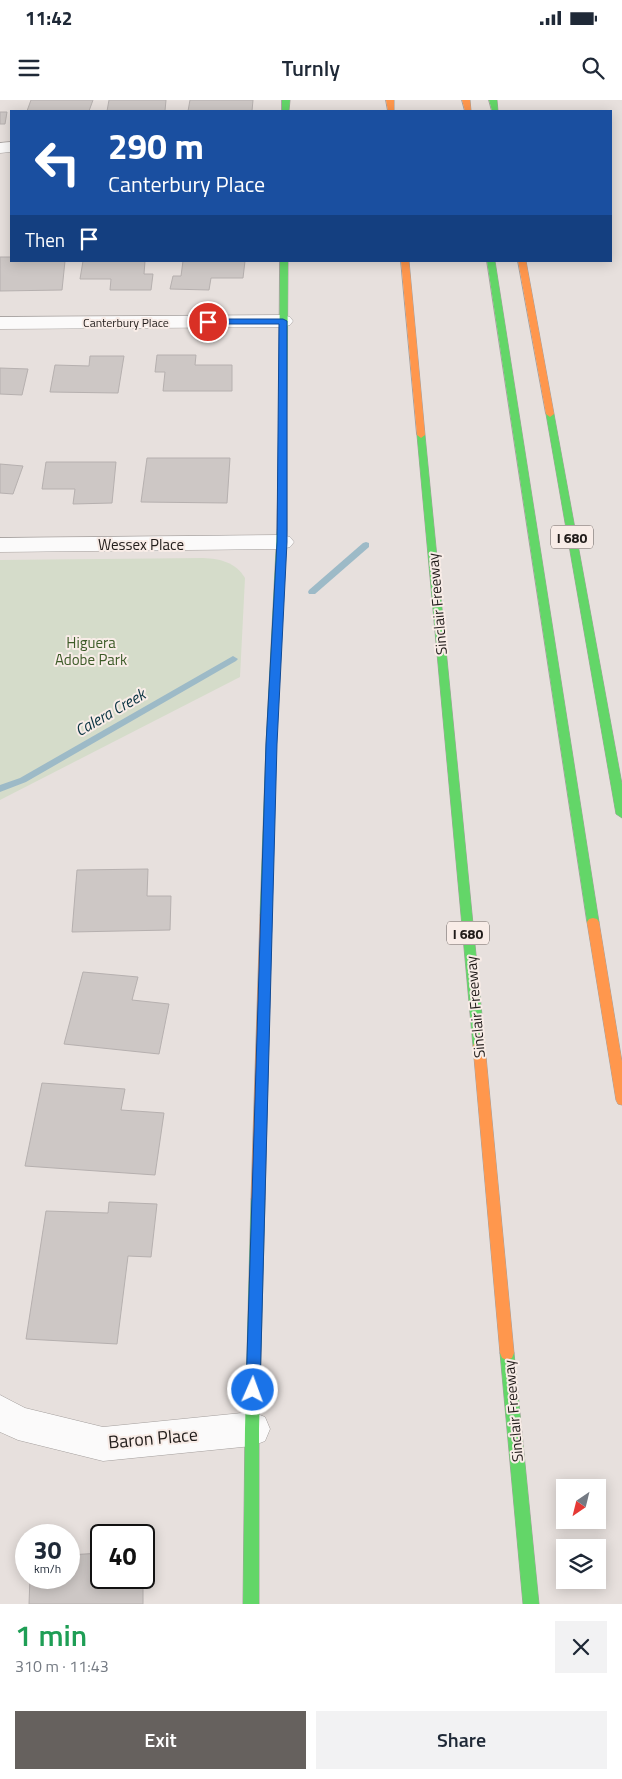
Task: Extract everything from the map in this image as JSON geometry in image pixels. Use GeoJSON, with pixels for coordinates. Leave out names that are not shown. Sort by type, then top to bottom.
{"type":"FeatureCollection","features":[{"type":"Feature","properties":{"kind":"main road"},"geometry":{"type":"LineString","coordinates":[[251,1604],[252,1429],[271,744],[282,542],[284,262]]}},
{"type":"Feature","properties":{"kind":"main road","name":"Sinclair Freeway"},"geometry":{"type":"LineString","coordinates":[[405,262],[531,1604]]}},
{"type":"Feature","properties":{"kind":"main road","name":"I 680"},"geometry":{"type":"LineString","coordinates":[[492,262],[581,847],[622,1100]]}},
{"type":"Feature","properties":{"kind":"main road","name":"I 680"},"geometry":{"type":"LineString","coordinates":[[522,262],[622,814]]}},
{"type":"Feature","properties":{"kind":"street","name":"Canterbury Place"},"geometry":{"type":"LineString","coordinates":[[0,322],[283,321]]}},
{"type":"Feature","properties":{"kind":"street","name":"Wessex Place"},"geometry":{"type":"LineString","coordinates":[[0,545],[282,542]]}},
{"type":"Feature","properties":{"kind":"street","name":"Baron Place"},"geometry":{"type":"LineString","coordinates":[[0,1412],[18,1424],[103,1444],[252,1429]]}},
{"type":"Feature","properties":{"kind":"green space","name":"Higuera Adobe Park"},"geometry":{"type":"Polygon","coordinates":[[[203,558],[227,562],[237,568],[245,578],[240,677],[0,800],[0,560],[203,558]]]}},
{"type":"Feature","properties":{"kind":"building"},"geometry":{"type":"Polygon","coordinates":[[[31,100],[93,100],[89,110],[27,110],[31,100]]]}},
{"type":"Feature","properties":{"kind":"building"},"geometry":{"type":"Polygon","coordinates":[[[109,100],[166,100],[165,110],[107,110],[109,100]]]}},
{"type":"Feature","properties":{"kind":"building"},"geometry":{"type":"Polygon","coordinates":[[[190,100],[253,100],[252,110],[188,110],[190,100]]]}},
{"type":"Feature","properties":{"kind":"building"},"geometry":{"type":"Polygon","coordinates":[[[0,112],[7,112],[5,124],[0,124],[0,112]]]}},
{"type":"Feature","properties":{"kind":"building"},"geometry":{"type":"Polygon","coordinates":[[[0,257],[10,257],[10,262],[65,262],[62,290],[0,291],[0,257]]]}},
{"type":"Feature","properties":{"kind":"building"},"geometry":{"type":"Polygon","coordinates":[[[83,262],[145,262],[144,274],[153,274],[151,290],[110,290],[111,279],[80,279],[83,262]]]}},
{"type":"Feature","properties":{"kind":"building"},"geometry":{"type":"Polygon","coordinates":[[[183,262],[245,262],[243,278],[211,278],[209,290],[170,289],[173,276],[181,276],[183,262]]]}},
{"type":"Feature","properties":{"kind":"building"},"geometry":{"type":"Polygon","coordinates":[[[157,355],[196,355],[195,365],[232,365],[232,391],[163,391],[165,372],[155,372],[157,355]]]}},
{"type":"Feature","properties":{"kind":"building"},"geometry":{"type":"Polygon","coordinates":[[[90,356],[124,356],[118,393],[50,392],[55,365],[89,366],[90,356]]]}},
{"type":"Feature","properties":{"kind":"building"},"geometry":{"type":"Polygon","coordinates":[[[0,368],[28,369],[22,395],[0,394],[0,368]]]}},
{"type":"Feature","properties":{"kind":"building"},"geometry":{"type":"Polygon","coordinates":[[[147,458],[230,458],[227,503],[141,502],[147,458]]]}},
{"type":"Feature","properties":{"kind":"building"},"geometry":{"type":"Polygon","coordinates":[[[46,462],[116,462],[112,503],[73,504],[75,489],[42,489],[46,462]]]}},
{"type":"Feature","properties":{"kind":"building"},"geometry":{"type":"Polygon","coordinates":[[[0,464],[23,466],[13,494],[0,493],[0,464]]]}},
{"type":"Feature","properties":{"kind":"building"},"geometry":{"type":"Polygon","coordinates":[[[148,869],[147,896],[171,896],[170,930],[72,932],[77,870],[148,869]]]}},
{"type":"Feature","properties":{"kind":"building"},"geometry":{"type":"Polygon","coordinates":[[[83,972],[138,977],[132,1000],[169,1004],[159,1054],[64,1044],[83,972]]]}},
{"type":"Feature","properties":{"kind":"building"},"geometry":{"type":"Polygon","coordinates":[[[42,1083],[125,1089],[121,1110],[164,1113],[155,1175],[25,1166],[42,1083]]]}},
{"type":"Feature","properties":{"kind":"building"},"geometry":{"type":"Polygon","coordinates":[[[109,1202],[157,1204],[151,1257],[128,1256],[117,1344],[26,1339],[46,1211],[108,1213],[109,1202]]]}},
{"type":"Feature","properties":{"kind":"building"},"geometry":{"type":"Polygon","coordinates":[[[80,1554],[90,1554],[90,1589],[143,1589],[143,1604],[29,1604],[30,1589],[80,1589],[80,1554]]]}},
{"type":"Feature","properties":{"kind":"waterway","name":"Calera Creek"},"geometry":{"type":"LineString","coordinates":[[312,592],[366,545]]}},
{"type":"Feature","properties":{"kind":"waterway","name":"Calera Creek"},"geometry":{"type":"LineString","coordinates":[[0,789],[23,780],[233,659]]}},
{"type":"Feature","properties":{"kind":"traffic: fast"},"geometry":{"type":"LineString","coordinates":[[286,100],[286,110]]}},
{"type":"Feature","properties":{"kind":"traffic: fast"},"geometry":{"type":"LineString","coordinates":[[493,100],[495,110]]}},
{"type":"Feature","properties":{"kind":"traffic: fast"},"geometry":{"type":"LineString","coordinates":[[283,412],[284,262]]}},
{"type":"Feature","properties":{"kind":"traffic: fast"},"geometry":{"type":"LineString","coordinates":[[491,262],[593,922]]}},
{"type":"Feature","properties":{"kind":"traffic: fast"},"geometry":{"type":"LineString","coordinates":[[550,414],[622,814]]}},
{"type":"Feature","properties":{"kind":"traffic: fast"},"geometry":{"type":"LineString","coordinates":[[421,435],[479,1046]]}},
{"type":"Feature","properties":{"kind":"traffic: fast"},"geometry":{"type":"LineString","coordinates":[[266,915],[271,744],[282,530]]}},
{"type":"Feature","properties":{"kind":"traffic: fast"},"geometry":{"type":"LineString","coordinates":[[251,1604],[252,1429],[258,1199]]}},
{"type":"Feature","properties":{"kind":"traffic: fast"},"geometry":{"type":"LineString","coordinates":[[507,1353],[531,1604]]}},
{"type":"Feature","properties":{"kind":"traffic: slow"},"geometry":{"type":"LineString","coordinates":[[390,100],[391,110]]}},
{"type":"Feature","properties":{"kind":"traffic: slow"},"geometry":{"type":"LineString","coordinates":[[466,100],[468,110]]}},
{"type":"Feature","properties":{"kind":"traffic: slow"},"geometry":{"type":"LineString","coordinates":[[405,262],[421,435]]}},
{"type":"Feature","properties":{"kind":"traffic: slow"},"geometry":{"type":"LineString","coordinates":[[522,262],[550,414]]}},
{"type":"Feature","properties":{"kind":"traffic: slow"},"geometry":{"type":"LineString","coordinates":[[258,1199],[266,915]]}},
{"type":"Feature","properties":{"kind":"traffic: slow"},"geometry":{"type":"LineString","coordinates":[[593,922],[622,1100]]}},
{"type":"Feature","properties":{"kind":"traffic: slow"},"geometry":{"type":"LineString","coordinates":[[479,1046],[507,1353]]}},
{"type":"Feature","properties":{"kind":"traffic: jam"},"geometry":{"type":"LineString","coordinates":[[282,530],[283,412]]}},
{"type":"Feature","properties":{"kind":"route"},"geometry":{"type":"LineString","coordinates":[[208,322],[283,321],[282,542],[271,744],[253,1390]]}}]}
